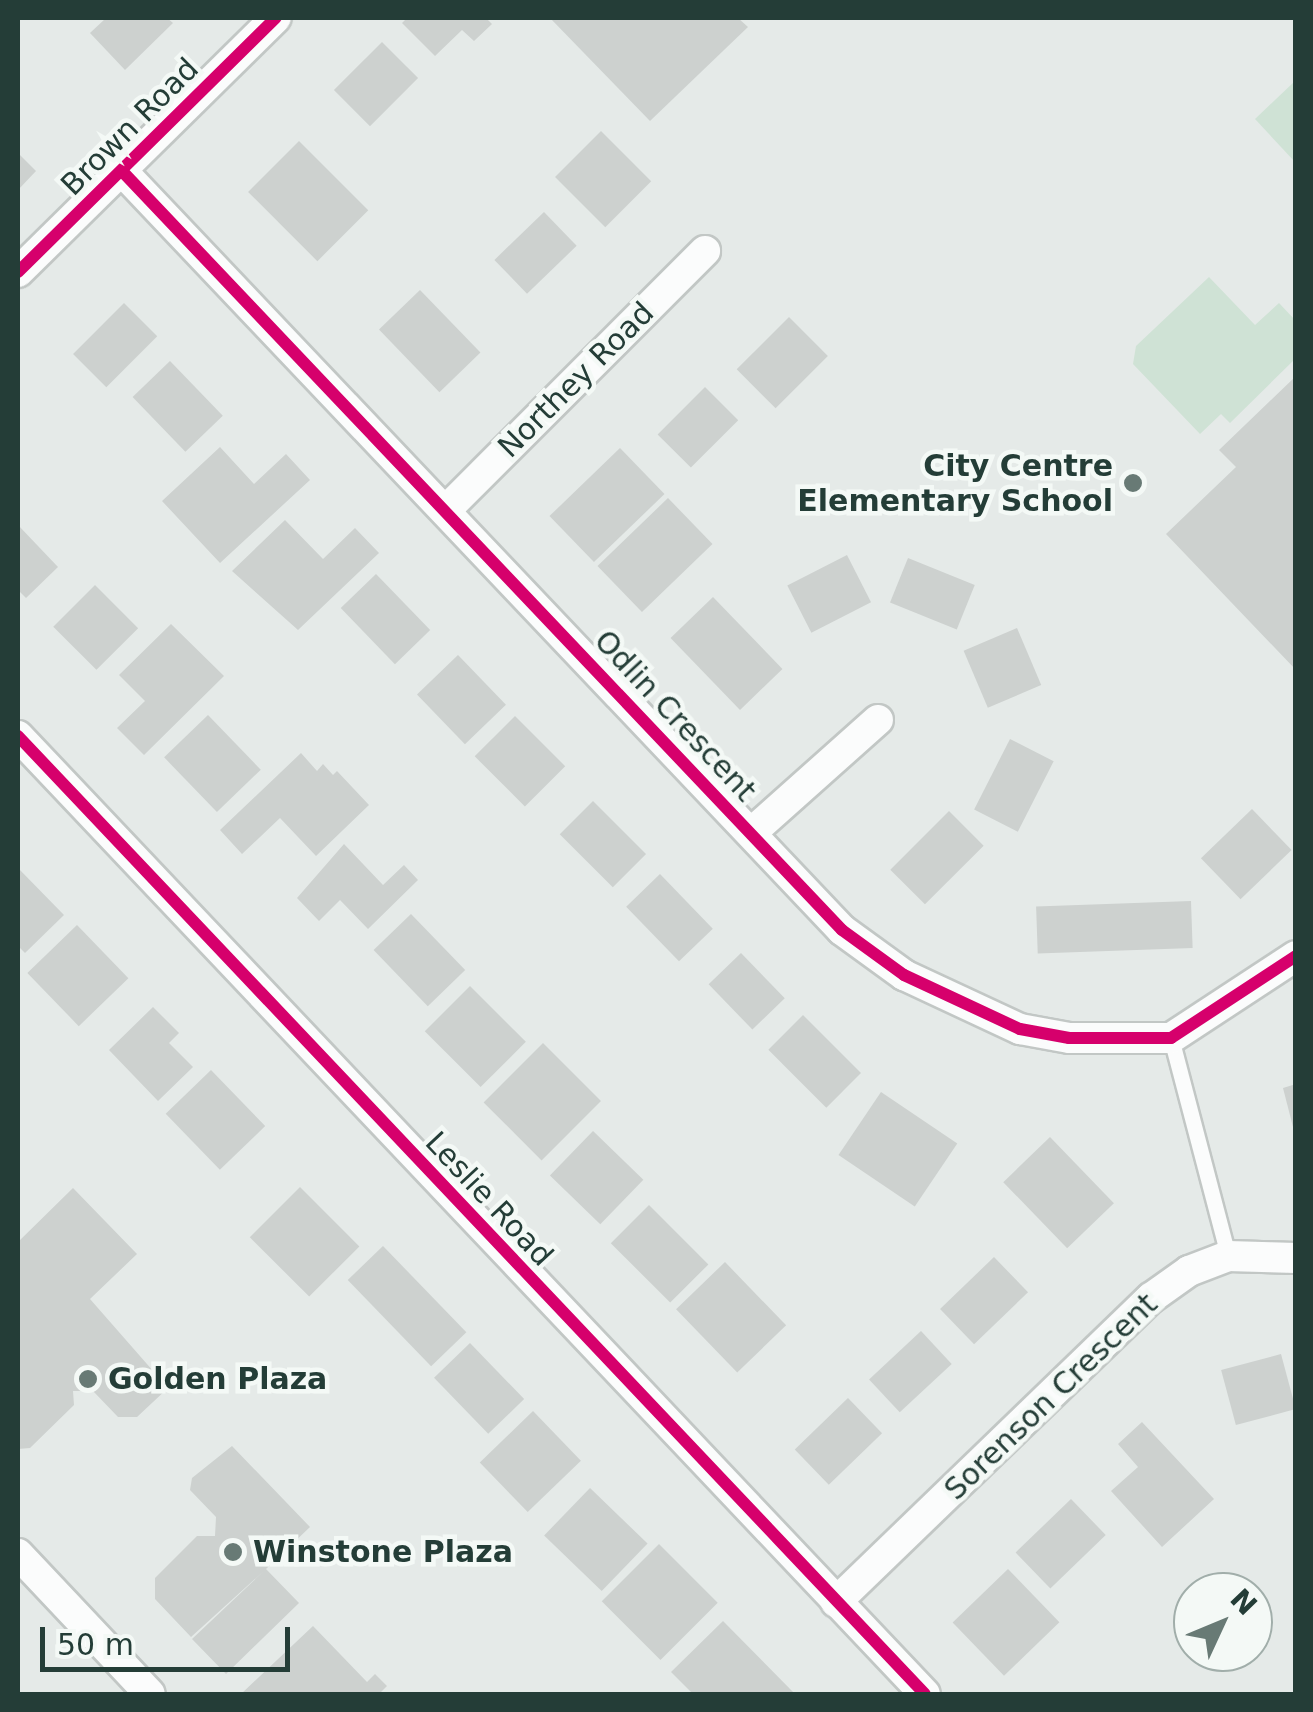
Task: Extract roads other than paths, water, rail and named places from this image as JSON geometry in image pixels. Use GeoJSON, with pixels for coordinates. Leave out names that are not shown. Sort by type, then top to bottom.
{"type":"FeatureCollection","features":[{"type":"Feature","properties":{"kind":"street","name":"Brown Road"},"geometry":{"type":"LineString","coordinates":[[18,272],[276,18]]}},
{"type":"Feature","properties":{"kind":"street","name":"Odlin Crescent"},"geometry":{"type":"LineString","coordinates":[[122,171],[447,509],[842,930],[904,976],[974,1011],[1069,1038],[1171,1038]]}},
{"type":"Feature","properties":{"kind":"street","name":"Northey Road"},"geometry":{"type":"LineString","coordinates":[[447,509],[705,250]]}},
{"type":"Feature","properties":{"kind":"street"},"geometry":{"type":"LineString","coordinates":[[751,833],[878,720]]}},
{"type":"Feature","properties":{"kind":"street","name":"Leslie Road"},"geometry":{"type":"LineString","coordinates":[[18,736],[926,1694]]}},
{"type":"Feature","properties":{"kind":"street"},"geometry":{"type":"LineString","coordinates":[[1171,1038],[1296,956]]}},
{"type":"Feature","properties":{"kind":"street","name":"Sorenson Crescent"},"geometry":{"type":"LineString","coordinates":[[836,1602],[1151,1298],[1189,1270],[1228,1256],[1296,1258]]}},
{"type":"Feature","properties":{"kind":"street"},"geometry":{"type":"LineString","coordinates":[[18,1554],[150,1694]]}},
{"type":"Feature","properties":{"kind":"lane"},"geometry":{"type":"LineString","coordinates":[[1171,1038],[1228,1256]]}},
{"type":"Feature","properties":{"kind":"place","name":"City Centre Elementary School"},"geometry":{"type":"Point","coordinates":[1133,483]}},
{"type":"Feature","properties":{"kind":"place","name":"Golden Plaza"},"geometry":{"type":"Point","coordinates":[88,1379]}},
{"type":"Feature","properties":{"kind":"place","name":"Winstone Plaza"},"geometry":{"type":"Point","coordinates":[233,1552]}}]}
